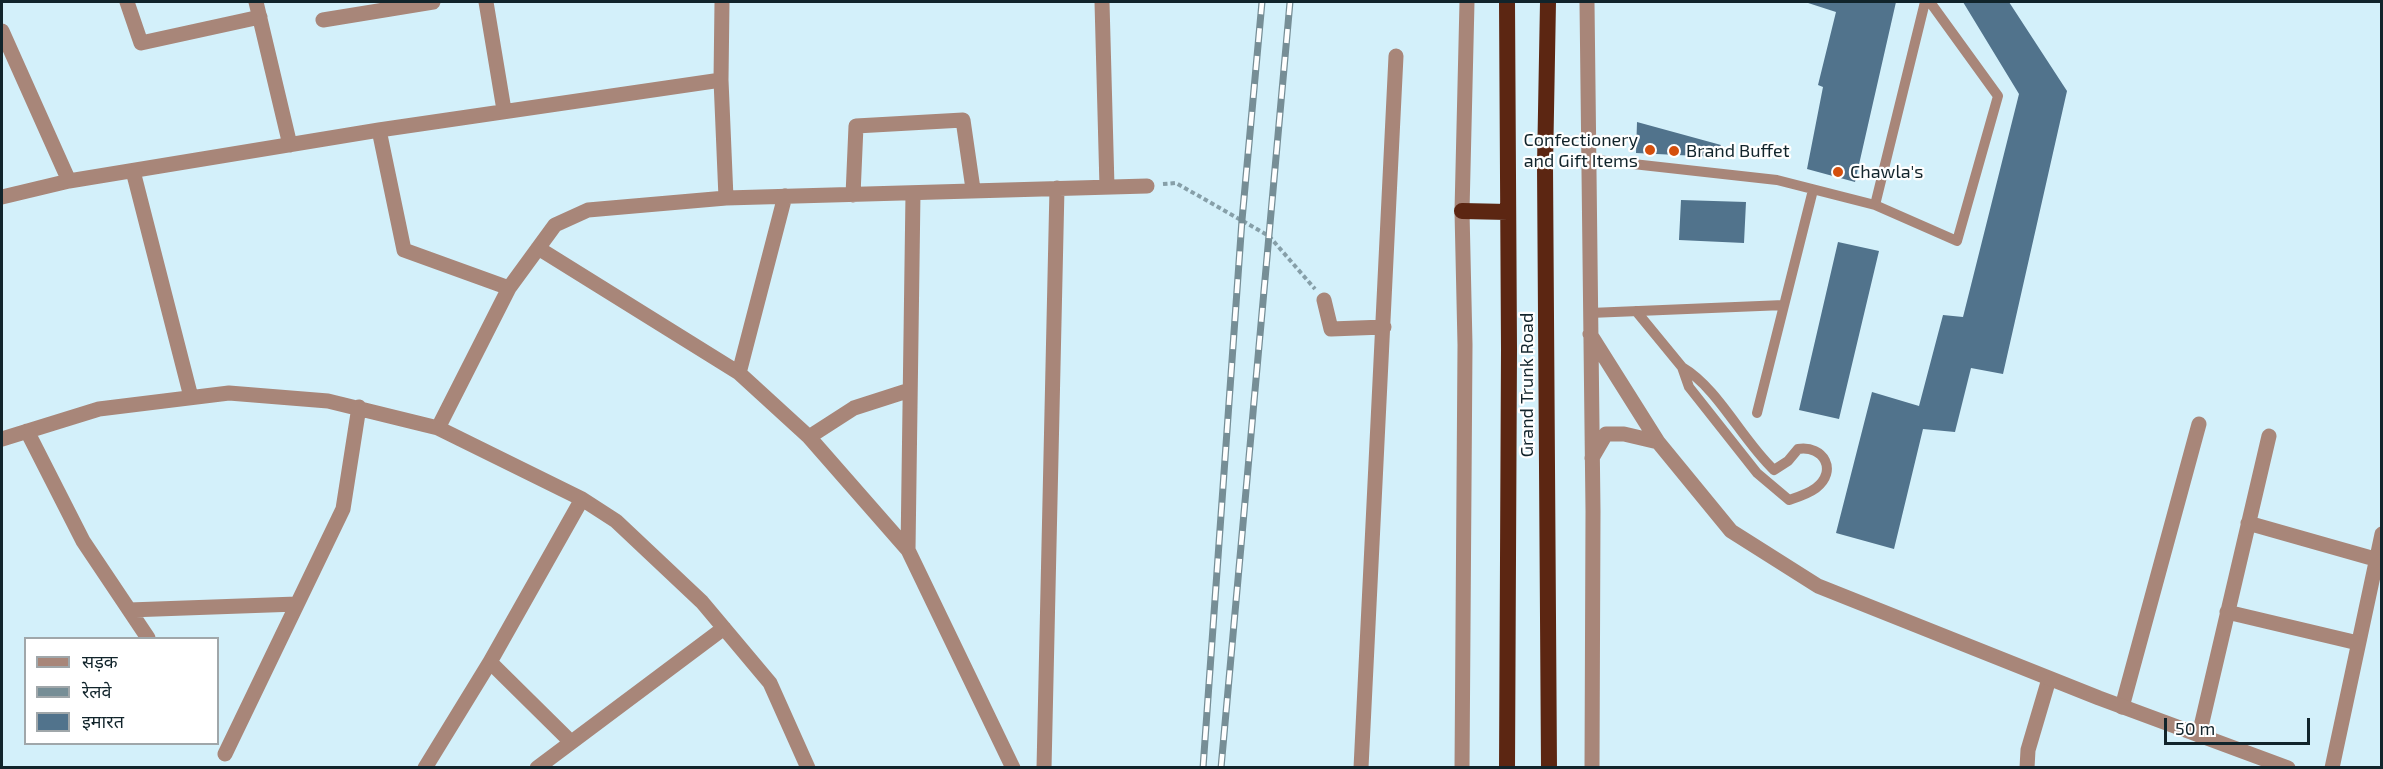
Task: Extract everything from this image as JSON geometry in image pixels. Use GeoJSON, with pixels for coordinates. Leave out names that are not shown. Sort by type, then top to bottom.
{"type":"FeatureCollection","features":[{"type":"Feature","properties":{"kind":"highway","name":"Grand Trunk Road"},"geometry":{"type":"LineString","coordinates":[[1507,2],[1507,768]]}},
{"type":"Feature","properties":{"kind":"highway","name":"Grand Trunk Road"},"geometry":{"type":"LineString","coordinates":[[1548,2],[1545,166],[1549,768]]}},
{"type":"Feature","properties":{"kind":"highway"},"geometry":{"type":"LineString","coordinates":[[1462,211],[1508,212]]}},
{"type":"Feature","properties":{"kind":"street"},"geometry":{"type":"LineString","coordinates":[[127,2],[141,43],[260,17]]}},
{"type":"Feature","properties":{"kind":"street"},"geometry":{"type":"LineString","coordinates":[[256,2],[290,145]]}},
{"type":"Feature","properties":{"kind":"street"},"geometry":{"type":"LineString","coordinates":[[323,20],[433,2]]}},
{"type":"Feature","properties":{"kind":"street"},"geometry":{"type":"LineString","coordinates":[[486,2],[504,110]]}},
{"type":"Feature","properties":{"kind":"street"},"geometry":{"type":"LineString","coordinates":[[722,2],[726,198]]}},
{"type":"Feature","properties":{"kind":"street"},"geometry":{"type":"LineString","coordinates":[[1102,2],[1107,187]]}},
{"type":"Feature","properties":{"kind":"street"},"geometry":{"type":"LineString","coordinates":[[1462,768],[1465,345],[1462,211],[1467,2]]}},
{"type":"Feature","properties":{"kind":"street"},"geometry":{"type":"LineString","coordinates":[[1587,2],[1592,458],[1592,768]]}},
{"type":"Feature","properties":{"kind":"street"},"geometry":{"type":"LineString","coordinates":[[2,31],[69,182]]}},
{"type":"Feature","properties":{"kind":"street"},"geometry":{"type":"LineString","coordinates":[[1361,768],[1396,56]]}},
{"type":"Feature","properties":{"kind":"street"},"geometry":{"type":"LineString","coordinates":[[2,196],[69,182],[379,130],[722,80]]}},
{"type":"Feature","properties":{"kind":"street"},"geometry":{"type":"LineString","coordinates":[[853,195],[856,126],[963,120],[973,189]]}},
{"type":"Feature","properties":{"kind":"street"},"geometry":{"type":"LineString","coordinates":[[379,130],[404,250],[509,288]]}},
{"type":"Feature","properties":{"kind":"street"},"geometry":{"type":"LineString","coordinates":[[133,171],[191,397]]}},
{"type":"Feature","properties":{"kind":"street"},"geometry":{"type":"LineString","coordinates":[[438,428],[509,288],[555,225],[588,210],[726,198],[913,193],[973,189],[1147,186]]}},
{"type":"Feature","properties":{"kind":"street"},"geometry":{"type":"LineString","coordinates":[[1044,768],[1057,188]]}},
{"type":"Feature","properties":{"kind":"street"},"geometry":{"type":"LineString","coordinates":[[908,550],[913,193]]}},
{"type":"Feature","properties":{"kind":"street"},"geometry":{"type":"LineString","coordinates":[[739,373],[785,196]]}},
{"type":"Feature","properties":{"kind":"street"},"geometry":{"type":"LineString","coordinates":[[538,248],[739,373],[809,437],[908,550],[1013,768]]}},
{"type":"Feature","properties":{"kind":"street"},"geometry":{"type":"LineString","coordinates":[[1324,300],[1331,329],[1384,327]]}},
{"type":"Feature","properties":{"kind":"street"},"geometry":{"type":"LineString","coordinates":[[1590,334],[1658,442],[1731,531],[1818,586],[2049,679],[2288,768]]}},
{"type":"Feature","properties":{"kind":"street"},"geometry":{"type":"LineString","coordinates":[[809,437],[854,408],[910,390]]}},
{"type":"Feature","properties":{"kind":"street"},"geometry":{"type":"LineString","coordinates":[[2,439],[99,408],[229,393],[328,401],[438,428],[582,499],[616,521],[702,602],[771,683],[808,768]]}},
{"type":"Feature","properties":{"kind":"street"},"geometry":{"type":"LineString","coordinates":[[223,755],[343,509],[359,407]]}},
{"type":"Feature","properties":{"kind":"street"},"geometry":{"type":"LineString","coordinates":[[2122,707],[2199,424]]}},
{"type":"Feature","properties":{"kind":"street"},"geometry":{"type":"LineString","coordinates":[[27,431],[82,541],[147,637]]}},
{"type":"Feature","properties":{"kind":"street"},"geometry":{"type":"LineString","coordinates":[[1592,458],[1606,434],[1624,434],[1658,442]]}},
{"type":"Feature","properties":{"kind":"street"},"geometry":{"type":"LineString","coordinates":[[2199,735],[2269,436]]}},
{"type":"Feature","properties":{"kind":"street"},"geometry":{"type":"LineString","coordinates":[[425,768],[490,662],[582,499]]}},
{"type":"Feature","properties":{"kind":"street"},"geometry":{"type":"LineString","coordinates":[[2248,523],[2379,560]]}},
{"type":"Feature","properties":{"kind":"street"},"geometry":{"type":"LineString","coordinates":[[2332,768],[2358,643],[2379,560],[2382,534]]}},
{"type":"Feature","properties":{"kind":"street"},"geometry":{"type":"LineString","coordinates":[[129,610],[297,604]]}},
{"type":"Feature","properties":{"kind":"street"},"geometry":{"type":"LineString","coordinates":[[2227,612],[2358,643]]}},
{"type":"Feature","properties":{"kind":"street"},"geometry":{"type":"LineString","coordinates":[[537,768],[724,628]]}},
{"type":"Feature","properties":{"kind":"street"},"geometry":{"type":"LineString","coordinates":[[490,662],[571,742]]}},
{"type":"Feature","properties":{"kind":"street"},"geometry":{"type":"LineString","coordinates":[[2027,768],[2028,750],[2049,679]]}},
{"type":"Feature","properties":{"kind":"lane"},"geometry":{"type":"LineString","coordinates":[[1875,205],[1925,2]]}},
{"type":"Feature","properties":{"kind":"lane"},"geometry":{"type":"LineString","coordinates":[[1588,159],[1778,180],[1875,205],[1957,241],[1998,96],[1930,2]]}},
{"type":"Feature","properties":{"kind":"lane"},"geometry":{"type":"LineString","coordinates":[[1757,413],[1813,190]]}},
{"type":"Feature","properties":{"kind":"lane"},"geometry":{"type":"LineString","coordinates":[[1590,313],[1784,306]]}},
{"type":"Feature","properties":{"kind":"lane"},"geometry":{"type":"LineString","coordinates":[[1636,311],[1682,367],[1697,376],[1758,456],[1774,470],[1788,461],[1798,449],[1810,447],[1823,456],[1827,462],[1824,479],[1816,488],[1789,500],[1750,464],[1689,387],[1682,367]]}},
{"type":"Feature","properties":{"kind":"path"},"geometry":{"type":"LineString","coordinates":[[1147,186],[1176,183],[1269,236],[1324,300]]}},
{"type":"Feature","properties":{"kind":"building"},"geometry":{"type":"Polygon","coordinates":[[[1805,2],[1896,2],[1855,182],[1807,169],[1823,87],[1818,85],[1836,12],[1805,2]]]}},
{"type":"Feature","properties":{"kind":"building"},"geometry":{"type":"Polygon","coordinates":[[[1963,2],[2009,2],[2067,91],[2003,374],[1971,368],[1955,432],[1923,429],[1894,549],[1836,533],[1872,392],[1919,406],[1943,315],[1963,317],[2019,94],[1963,2]]]}},
{"type":"Feature","properties":{"kind":"building"},"geometry":{"type":"Polygon","coordinates":[[[1637,122],[1721,145],[1718,157],[1636,153],[1637,122]]]}},
{"type":"Feature","properties":{"kind":"building"},"geometry":{"type":"Polygon","coordinates":[[[1681,200],[1746,202],[1744,243],[1679,240],[1681,200]]]}},
{"type":"Feature","properties":{"kind":"building"},"geometry":{"type":"Polygon","coordinates":[[[1838,242],[1879,251],[1839,419],[1799,410],[1838,242]]]}},
{"type":"Feature","properties":{"kind":"railway"},"geometry":{"type":"LineString","coordinates":[[1203,768],[1242,220],[1262,2]]}},
{"type":"Feature","properties":{"kind":"railway"},"geometry":{"type":"LineString","coordinates":[[1221,768],[1290,2]]}},
{"type":"Feature","properties":{"kind":"place","name":"Confectionery and Gift Items"},"geometry":{"type":"Point","coordinates":[1650,150]}},
{"type":"Feature","properties":{"kind":"place","name":"Brand Buffet"},"geometry":{"type":"Point","coordinates":[1674,151]}},
{"type":"Feature","properties":{"kind":"place","name":"Chawla's"},"geometry":{"type":"Point","coordinates":[1838,172]}}]}
